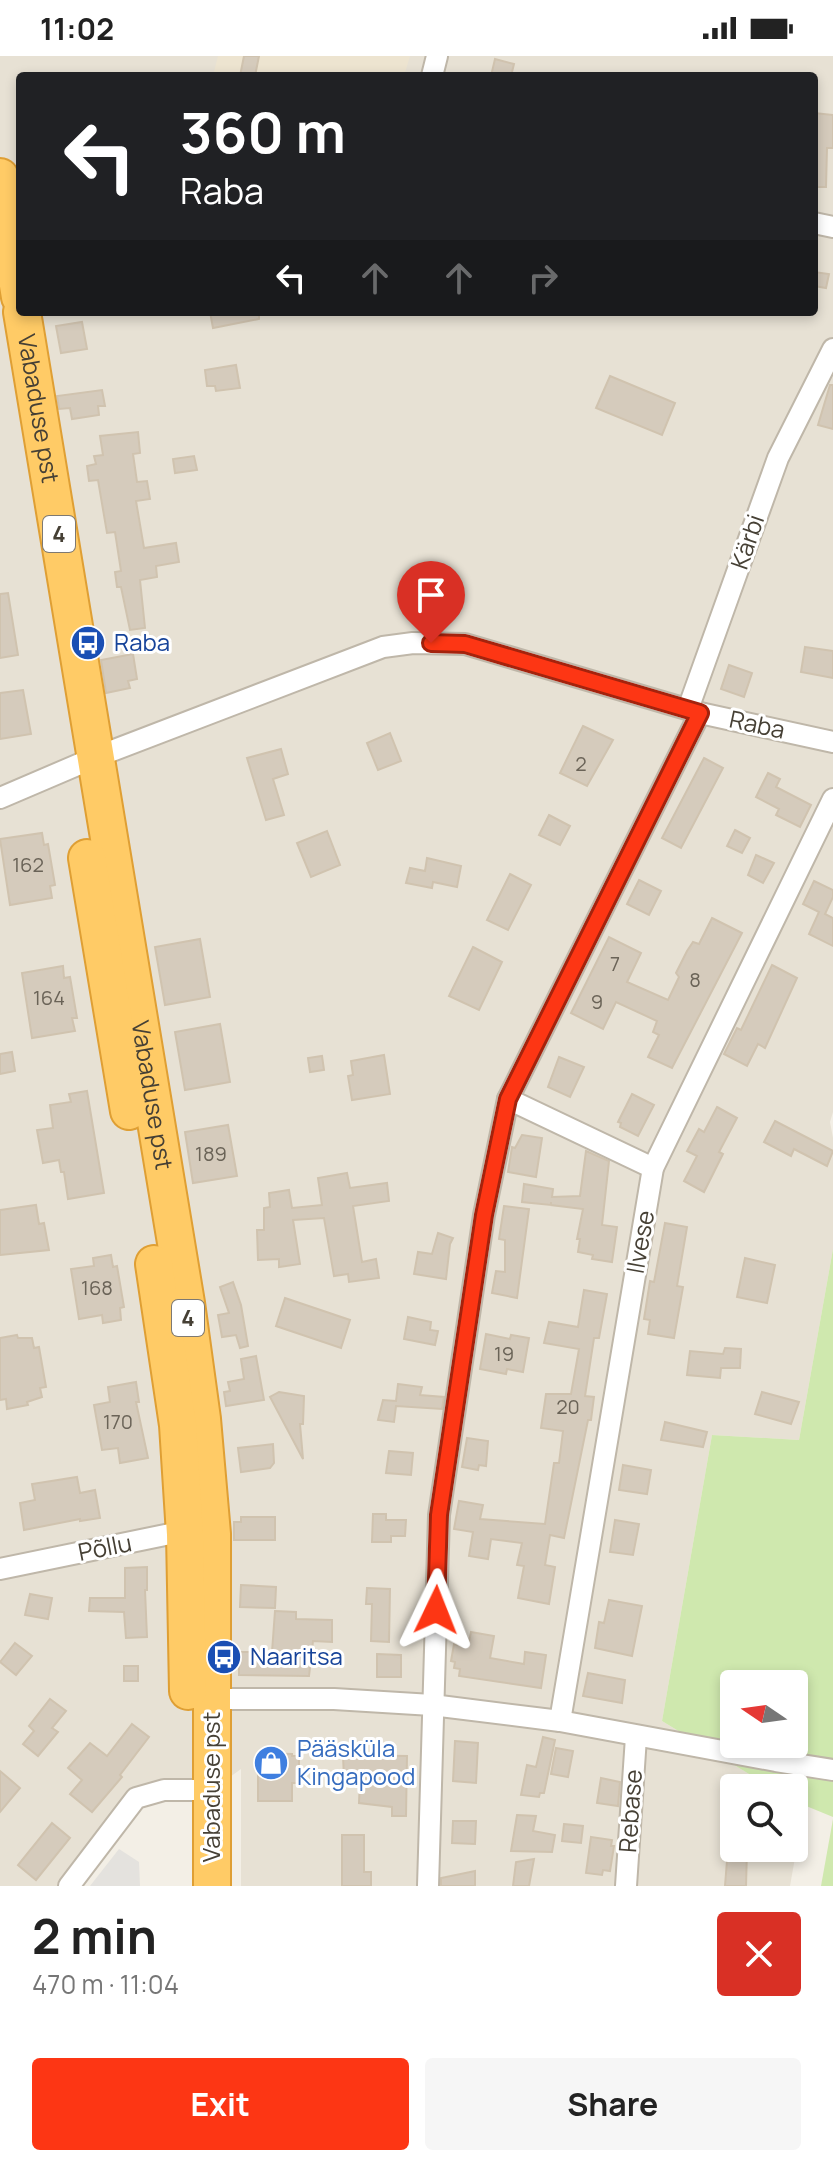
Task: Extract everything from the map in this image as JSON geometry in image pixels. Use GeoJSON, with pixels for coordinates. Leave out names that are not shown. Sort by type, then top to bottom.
{"type":"FeatureCollection","features":[{"type":"Feature","properties":{"kind":"highway"},"geometry":{"type":"LineString","coordinates":[[0,177],[16,273]]}},
{"type":"Feature","properties":{"kind":"highway","name":"Vabaduse pst"},"geometry":{"type":"LineString","coordinates":[[23,316],[84,762]]}},
{"type":"Feature","properties":{"kind":"highway","name":"Vabaduse pst"},"geometry":{"type":"LineString","coordinates":[[0,323],[195,1361],[208,1473],[199,1534],[200,1790],[188,1886]]}},
{"type":"Feature","properties":{"kind":"highway","name":"Vabaduse pst"},"geometry":{"type":"LineString","coordinates":[[200,1790],[212,1886]]}},
{"type":"Feature","properties":{"kind":"street","name":"Kärbi"},"geometry":{"type":"LineString","coordinates":[[694,711],[778,458],[825,381],[833,349]]}},
{"type":"Feature","properties":{"kind":"street","name":"Raba"},"geometry":{"type":"LineString","coordinates":[[0,798],[84,762],[383,647],[413,643],[465,644],[694,711],[833,742]]}},
{"type":"Feature","properties":{"kind":"street"},"geometry":{"type":"LineString","coordinates":[[428,1886],[439,1515],[484,1215],[508,1099],[694,711]]}},
{"type":"Feature","properties":{"kind":"street","name":"Ilvese"},"geometry":{"type":"LineString","coordinates":[[560,1721],[653,1168],[833,799]]}},
{"type":"Feature","properties":{"kind":"street"},"geometry":{"type":"LineString","coordinates":[[508,1099],[653,1168]]}},
{"type":"Feature","properties":{"kind":"street","name":"Põllu"},"geometry":{"type":"LineString","coordinates":[[0,1569],[170,1534],[199,1534]]}},
{"type":"Feature","properties":{"kind":"street"},"geometry":{"type":"LineString","coordinates":[[200,1699],[334,1699],[432,1705],[560,1721],[833,1770]]}},
{"type":"Feature","properties":{"kind":"street","name":"Rebase"},"geometry":{"type":"LineString","coordinates":[[626,1886],[636,1737]]}},
{"type":"Feature","properties":{"kind":"street"},"geometry":{"type":"LineString","coordinates":[[69,1886],[136,1798],[164,1790],[200,1790]]}},
{"type":"Feature","properties":{"kind":"shaded area"},"geometry":{"type":"Polygon","coordinates":[[[0,56],[833,56],[833,1112],[830,1122],[833,1138],[833,1249],[799,1440],[712,1435],[662,1721],[749,1774],[720,1774],[720,1862],[794,1862],[790,1886],[241,1886],[241,1769],[212,1790],[136,1798],[69,1886],[0,1886],[0,56]]]}},
{"type":"Feature","properties":{"kind":"shaded area"},"geometry":{"type":"Polygon","coordinates":[[[218,56],[410,56],[405,72],[214,72],[218,56]]]}},
{"type":"Feature","properties":{"kind":"shaded area"},"geometry":{"type":"Polygon","coordinates":[[[119,1849],[139,1862],[140,1886],[90,1886],[119,1849]]]}},
{"type":"Feature","properties":{"kind":"green space"},"geometry":{"type":"Polygon","coordinates":[[[833,1249],[833,1817],[808,1807],[808,1774],[749,1774],[723,1758],[808,1758],[808,1670],[720,1670],[720,1756],[662,1721],[712,1435],[799,1440],[833,1249]]]}},
{"type":"Feature","properties":{"kind":"green space"},"geometry":{"type":"Polygon","coordinates":[[[833,1819],[833,1886],[821,1886],[833,1819]]]}},
{"type":"Feature","properties":{"kind":"building"},"geometry":{"type":"Polygon","coordinates":[[[244,56],[259,56],[256,72],[241,72],[244,56]]]}},
{"type":"Feature","properties":{"kind":"building"},"geometry":{"type":"Polygon","coordinates":[[[495,59],[514,64],[512,72],[492,72],[495,59]]]}},
{"type":"Feature","properties":{"kind":"building"},"geometry":{"type":"Polygon","coordinates":[[[818,113],[833,115],[833,148],[827,148],[826,187],[818,187],[818,113]]]}},
{"type":"Feature","properties":{"kind":"building"},"geometry":{"type":"Polygon","coordinates":[[[818,273],[829,274],[826,288],[818,287],[818,273]]]}},
{"type":"Feature","properties":{"kind":"building"},"geometry":{"type":"Polygon","coordinates":[[[211,316],[259,316],[259,319],[213,328],[211,316]]]}},
{"type":"Feature","properties":{"kind":"building"},"geometry":{"type":"Polygon","coordinates":[[[82,322],[87,349],[61,353],[56,326],[82,322]]]}},
{"type":"Feature","properties":{"kind":"building"},"geometry":{"type":"Polygon","coordinates":[[[236,365],[240,388],[216,391],[215,386],[207,386],[205,370],[236,365]]]}},
{"type":"Feature","properties":{"kind":"building"},"geometry":{"type":"Polygon","coordinates":[[[610,376],[675,403],[662,435],[596,408],[610,376]]]}},
{"type":"Feature","properties":{"kind":"building"},"geometry":{"type":"Polygon","coordinates":[[[830,385],[833,385],[833,429],[818,425],[830,385]]]}},
{"type":"Feature","properties":{"kind":"building"},"geometry":{"type":"Polygon","coordinates":[[[102,390],[105,406],[98,406],[99,415],[72,419],[70,408],[59,409],[57,396],[102,390]]]}},
{"type":"Feature","properties":{"kind":"building"},"geometry":{"type":"Polygon","coordinates":[[[138,432],[140,453],[133,454],[137,482],[147,481],[150,499],[136,501],[144,548],[176,543],[179,562],[156,566],[157,577],[140,580],[145,628],[130,630],[121,587],[117,587],[115,572],[121,571],[115,532],[107,533],[98,480],[89,481],[87,466],[96,464],[94,456],[103,455],[100,436],[138,432]]]}},
{"type":"Feature","properties":{"kind":"building"},"geometry":{"type":"Polygon","coordinates":[[[194,456],[197,470],[175,473],[173,459],[194,456]]]}},
{"type":"Feature","properties":{"kind":"building"},"geometry":{"type":"Polygon","coordinates":[[[8,593],[18,655],[0,658],[0,594],[8,593]]]}},
{"type":"Feature","properties":{"kind":"building"},"geometry":{"type":"Polygon","coordinates":[[[805,647],[833,651],[833,678],[801,672],[805,647]]]}},
{"type":"Feature","properties":{"kind":"building"},"geometry":{"type":"Polygon","coordinates":[[[133,654],[137,679],[128,681],[130,688],[106,693],[101,660],[133,654]]]}},
{"type":"Feature","properties":{"kind":"building"},"geometry":{"type":"Polygon","coordinates":[[[729,665],[752,673],[744,697],[721,689],[729,665]]]}},
{"type":"Feature","properties":{"kind":"building"},"geometry":{"type":"Polygon","coordinates":[[[23,690],[31,734],[0,739],[0,693],[23,690]]]}},
{"type":"Feature","properties":{"kind":"building"},"geometry":{"type":"Polygon","coordinates":[[[583,726],[613,740],[587,786],[560,773],[583,726]]]}},
{"type":"Feature","properties":{"kind":"building"},"geometry":{"type":"Polygon","coordinates":[[[390,733],[401,761],[378,770],[367,743],[390,733]]]}},
{"type":"Feature","properties":{"kind":"building"},"geometry":{"type":"Polygon","coordinates":[[[281,749],[288,774],[273,779],[284,815],[266,820],[247,758],[281,749]]]}},
{"type":"Feature","properties":{"kind":"building"},"geometry":{"type":"Polygon","coordinates":[[[704,758],[723,768],[681,848],[662,838],[704,758]]]}},
{"type":"Feature","properties":{"kind":"building"},"geometry":{"type":"Polygon","coordinates":[[[768,773],[780,779],[776,787],[811,805],[800,827],[776,815],[779,809],[756,797],[768,773]]]}},
{"type":"Feature","properties":{"kind":"building"},"geometry":{"type":"Polygon","coordinates":[[[549,815],[570,826],[560,845],[539,835],[549,815]]]}},
{"type":"Feature","properties":{"kind":"building"},"geometry":{"type":"Polygon","coordinates":[[[735,830],[750,838],[742,853],[727,846],[735,830]]]}},
{"type":"Feature","properties":{"kind":"building"},"geometry":{"type":"Polygon","coordinates":[[[327,831],[340,865],[311,877],[297,843],[327,831]]]}},
{"type":"Feature","properties":{"kind":"building"},"geometry":{"type":"Polygon","coordinates":[[[42,833],[44,845],[48,844],[55,885],[50,886],[52,898],[10,905],[0,839],[42,833]]]}},
{"type":"Feature","properties":{"kind":"building"},"geometry":{"type":"Polygon","coordinates":[[[756,855],[774,863],[763,883],[748,875],[756,855]]]}},
{"type":"Feature","properties":{"kind":"building"},"geometry":{"type":"Polygon","coordinates":[[[427,858],[461,866],[457,887],[433,882],[432,888],[406,883],[410,868],[425,871],[427,858]]]}},
{"type":"Feature","properties":{"kind":"building"},"geometry":{"type":"Polygon","coordinates":[[[510,874],[531,885],[508,930],[487,920],[510,874]]]}},
{"type":"Feature","properties":{"kind":"building"},"geometry":{"type":"Polygon","coordinates":[[[639,880],[661,891],[649,915],[627,904],[639,880]]]}},
{"type":"Feature","properties":{"kind":"building"},"geometry":{"type":"Polygon","coordinates":[[[814,881],[833,890],[825,914],[833,918],[833,946],[809,934],[819,912],[803,904],[814,881]]]}},
{"type":"Feature","properties":{"kind":"building"},"geometry":{"type":"Polygon","coordinates":[[[712,918],[742,933],[672,1068],[648,1057],[659,1035],[653,1032],[657,1021],[616,1002],[603,1029],[571,1013],[609,937],[641,953],[627,982],[668,1000],[687,951],[693,942],[699,944],[712,918]]]}},
{"type":"Feature","properties":{"kind":"building"},"geometry":{"type":"Polygon","coordinates":[[[200,939],[210,997],[165,1005],[155,947],[200,939]]]}},
{"type":"Feature","properties":{"kind":"building"},"geometry":{"type":"Polygon","coordinates":[[[473,947],[502,962],[479,1010],[449,996],[473,947]]]}},
{"type":"Feature","properties":{"kind":"building"},"geometry":{"type":"Polygon","coordinates":[[[772,965],[797,978],[765,1048],[758,1044],[747,1066],[724,1054],[737,1028],[741,1030],[772,965]]]}},
{"type":"Feature","properties":{"kind":"building"},"geometry":{"type":"Polygon","coordinates":[[[63,966],[64,978],[70,977],[77,1018],[72,1018],[75,1031],[32,1038],[22,973],[63,966]]]}},
{"type":"Feature","properties":{"kind":"building"},"geometry":{"type":"Polygon","coordinates":[[[220,1024],[230,1082],[185,1090],[175,1032],[220,1024]]]}},
{"type":"Feature","properties":{"kind":"building"},"geometry":{"type":"Polygon","coordinates":[[[12,1052],[15,1071],[0,1074],[0,1054],[12,1052]]]}},
{"type":"Feature","properties":{"kind":"building"},"geometry":{"type":"Polygon","coordinates":[[[384,1055],[390,1094],[352,1100],[348,1076],[353,1075],[351,1061],[384,1055]]]}},
{"type":"Feature","properties":{"kind":"building"},"geometry":{"type":"Polygon","coordinates":[[[322,1056],[324,1070],[310,1072],[308,1058],[322,1056]]]}},
{"type":"Feature","properties":{"kind":"building"},"geometry":{"type":"Polygon","coordinates":[[[559,1057],[584,1067],[570,1097],[548,1087],[559,1057]]]}},
{"type":"Feature","properties":{"kind":"building"},"geometry":{"type":"Polygon","coordinates":[[[87,1091],[104,1193],[68,1199],[59,1160],[43,1163],[37,1130],[53,1128],[50,1105],[71,1102],[69,1094],[87,1091]]]}},
{"type":"Feature","properties":{"kind":"building"},"geometry":{"type":"Polygon","coordinates":[[[632,1094],[654,1105],[638,1136],[620,1127],[621,1123],[618,1122],[632,1094]]]}},
{"type":"Feature","properties":{"kind":"building"},"geometry":{"type":"Polygon","coordinates":[[[717,1107],[737,1118],[719,1152],[723,1154],[704,1192],[684,1181],[697,1156],[687,1151],[699,1129],[704,1132],[717,1107]]]}},
{"type":"Feature","properties":{"kind":"building"},"geometry":{"type":"Polygon","coordinates":[[[775,1121],[833,1151],[827,1166],[794,1149],[791,1156],[764,1142],[775,1121]]]}},
{"type":"Feature","properties":{"kind":"building"},"geometry":{"type":"Polygon","coordinates":[[[228,1125],[237,1176],[193,1183],[185,1132],[228,1125]]]}},
{"type":"Feature","properties":{"kind":"building"},"geometry":{"type":"Polygon","coordinates":[[[522,1135],[542,1138],[536,1177],[508,1172],[512,1147],[515,1148],[522,1135]]]}},
{"type":"Feature","properties":{"kind":"building"},"geometry":{"type":"Polygon","coordinates":[[[586,1151],[609,1161],[602,1225],[617,1227],[612,1262],[592,1259],[593,1255],[578,1252],[580,1239],[577,1239],[583,1209],[522,1202],[524,1184],[553,1189],[552,1197],[580,1196],[586,1151]]]}},
{"type":"Feature","properties":{"kind":"building"},"geometry":{"type":"Polygon","coordinates":[[[347,1173],[350,1188],[387,1183],[389,1201],[353,1206],[362,1262],[376,1259],[379,1278],[349,1282],[348,1274],[334,1276],[324,1218],[293,1220],[300,1264],[279,1267],[279,1259],[258,1260],[257,1230],[264,1230],[264,1208],[270,1207],[269,1193],[289,1190],[292,1208],[322,1205],[318,1178],[347,1173]]]}},
{"type":"Feature","properties":{"kind":"building"},"geometry":{"type":"Polygon","coordinates":[[[36,1205],[39,1224],[44,1223],[49,1250],[0,1255],[0,1210],[36,1205]]]}},
{"type":"Feature","properties":{"kind":"building"},"geometry":{"type":"Polygon","coordinates":[[[504,1206],[529,1209],[517,1298],[492,1293],[496,1271],[505,1272],[505,1240],[499,1239],[504,1206]]]}},
{"type":"Feature","properties":{"kind":"building"},"geometry":{"type":"Polygon","coordinates":[[[665,1223],[687,1227],[677,1286],[683,1287],[674,1338],[648,1334],[650,1320],[644,1319],[665,1223]]]}},
{"type":"Feature","properties":{"kind":"building"},"geometry":{"type":"Polygon","coordinates":[[[438,1233],[453,1238],[446,1279],[414,1274],[418,1252],[432,1254],[438,1233]]]}},
{"type":"Feature","properties":{"kind":"building"},"geometry":{"type":"Polygon","coordinates":[[[111,1255],[113,1267],[117,1266],[124,1307],[120,1308],[121,1320],[103,1323],[102,1315],[79,1319],[71,1269],[94,1266],[93,1258],[111,1255]]]}},
{"type":"Feature","properties":{"kind":"building"},"geometry":{"type":"Polygon","coordinates":[[[745,1258],[775,1265],[767,1303],[737,1297],[745,1258]]]}},
{"type":"Feature","properties":{"kind":"building"},"geometry":{"type":"Polygon","coordinates":[[[233,1282],[241,1305],[248,1346],[240,1348],[236,1335],[222,1337],[218,1315],[229,1313],[220,1287],[233,1282]]]}},
{"type":"Feature","properties":{"kind":"building"},"geometry":{"type":"Polygon","coordinates":[[[584,1290],[607,1294],[599,1338],[594,1338],[585,1396],[594,1397],[591,1420],[588,1420],[564,1538],[550,1535],[545,1565],[555,1567],[549,1604],[518,1598],[524,1566],[517,1565],[522,1543],[491,1539],[488,1559],[469,1556],[473,1532],[454,1529],[459,1501],[483,1505],[480,1519],[545,1524],[554,1463],[559,1463],[563,1431],[541,1428],[546,1394],[571,1394],[579,1349],[544,1343],[549,1322],[578,1327],[584,1290]]]}},
{"type":"Feature","properties":{"kind":"building"},"geometry":{"type":"Polygon","coordinates":[[[285,1298],[350,1320],[341,1348],[276,1326],[285,1298]]]}},
{"type":"Feature","properties":{"kind":"building"},"geometry":{"type":"Polygon","coordinates":[[[408,1317],[431,1322],[430,1330],[438,1331],[435,1345],[404,1339],[408,1317]]]}},
{"type":"Feature","properties":{"kind":"building"},"geometry":{"type":"Polygon","coordinates":[[[486,1334],[510,1339],[511,1335],[529,1338],[523,1372],[507,1369],[506,1374],[480,1369],[486,1334]]]}},
{"type":"Feature","properties":{"kind":"building"},"geometry":{"type":"Polygon","coordinates":[[[17,1335],[18,1338],[32,1338],[34,1348],[39,1347],[46,1387],[40,1388],[42,1397],[27,1402],[28,1405],[7,1409],[6,1399],[0,1400],[0,1338],[17,1335]]]}},
{"type":"Feature","properties":{"kind":"building"},"geometry":{"type":"Polygon","coordinates":[[[725,1348],[741,1349],[740,1368],[721,1368],[720,1378],[687,1375],[690,1351],[723,1354],[725,1348]]]}},
{"type":"Feature","properties":{"kind":"building"},"geometry":{"type":"Polygon","coordinates":[[[256,1356],[264,1400],[226,1406],[224,1392],[230,1391],[228,1382],[244,1379],[241,1359],[256,1356]]]}},
{"type":"Feature","properties":{"kind":"building"},"geometry":{"type":"Polygon","coordinates":[[[136,1382],[139,1402],[136,1402],[148,1458],[120,1463],[118,1448],[102,1450],[94,1405],[110,1402],[108,1387],[136,1382]]]}},
{"type":"Feature","properties":{"kind":"building"},"geometry":{"type":"Polygon","coordinates":[[[398,1384],[422,1387],[420,1395],[444,1397],[442,1409],[396,1406],[394,1422],[378,1420],[383,1400],[396,1401],[398,1384]]]}},
{"type":"Feature","properties":{"kind":"building"},"geometry":{"type":"Polygon","coordinates":[[[279,1392],[304,1396],[303,1424],[300,1424],[303,1459],[270,1397],[279,1392]]]}},
{"type":"Feature","properties":{"kind":"building"},"geometry":{"type":"Polygon","coordinates":[[[762,1392],[799,1402],[791,1424],[755,1414],[762,1392]]]}},
{"type":"Feature","properties":{"kind":"building"},"geometry":{"type":"Polygon","coordinates":[[[665,1422],[707,1432],[703,1447],[661,1440],[665,1422]]]}},
{"type":"Feature","properties":{"kind":"building"},"geometry":{"type":"Polygon","coordinates":[[[467,1438],[488,1441],[486,1466],[479,1465],[478,1470],[462,1467],[467,1438]]]}},
{"type":"Feature","properties":{"kind":"building"},"geometry":{"type":"Polygon","coordinates":[[[273,1444],[274,1463],[270,1468],[241,1472],[238,1448],[273,1444]]]}},
{"type":"Feature","properties":{"kind":"building"},"geometry":{"type":"Polygon","coordinates":[[[389,1451],[413,1453],[411,1475],[386,1473],[389,1451]]]}},
{"type":"Feature","properties":{"kind":"building"},"geometry":{"type":"Polygon","coordinates":[[[623,1465],[651,1470],[647,1494],[619,1490],[623,1465]]]}},
{"type":"Feature","properties":{"kind":"building"},"geometry":{"type":"Polygon","coordinates":[[[77,1477],[80,1493],[95,1490],[100,1518],[24,1530],[20,1503],[35,1500],[32,1484],[77,1477]]]}},
{"type":"Feature","properties":{"kind":"building"},"geometry":{"type":"Polygon","coordinates":[[[373,1514],[386,1514],[386,1520],[406,1520],[405,1536],[391,1536],[391,1542],[372,1542],[373,1514]]]}},
{"type":"Feature","properties":{"kind":"building"},"geometry":{"type":"Polygon","coordinates":[[[241,1517],[275,1517],[275,1540],[234,1540],[234,1522],[241,1522],[241,1517]]]}},
{"type":"Feature","properties":{"kind":"building"},"geometry":{"type":"Polygon","coordinates":[[[615,1520],[639,1524],[633,1555],[610,1552],[615,1520]]]}},
{"type":"Feature","properties":{"kind":"building"},"geometry":{"type":"Polygon","coordinates":[[[147,1567],[147,1637],[126,1638],[124,1612],[89,1611],[90,1598],[125,1598],[125,1568],[147,1567]]]}},
{"type":"Feature","properties":{"kind":"building"},"geometry":{"type":"Polygon","coordinates":[[[241,1585],[276,1587],[275,1608],[240,1607],[241,1585]]]}},
{"type":"Feature","properties":{"kind":"building"},"geometry":{"type":"Polygon","coordinates":[[[367,1588],[390,1589],[389,1642],[371,1641],[372,1604],[366,1604],[367,1588]]]}},
{"type":"Feature","properties":{"kind":"building"},"geometry":{"type":"Polygon","coordinates":[[[30,1594],[52,1598],[48,1619],[25,1615],[30,1594]]]}},
{"type":"Feature","properties":{"kind":"building"},"geometry":{"type":"Polygon","coordinates":[[[609,1600],[642,1606],[632,1656],[595,1648],[599,1622],[604,1623],[609,1600]]]}},
{"type":"Feature","properties":{"kind":"building"},"geometry":{"type":"Polygon","coordinates":[[[275,1611],[296,1612],[296,1619],[332,1620],[332,1642],[313,1641],[309,1676],[239,1675],[239,1652],[272,1652],[275,1611]]]}},
{"type":"Feature","properties":{"kind":"building"},"geometry":{"type":"Polygon","coordinates":[[[471,1632],[494,1636],[490,1658],[524,1664],[525,1652],[546,1655],[541,1688],[459,1676],[460,1669],[454,1668],[455,1662],[451,1661],[454,1644],[457,1645],[458,1640],[469,1642],[471,1632]]]}},
{"type":"Feature","properties":{"kind":"building"},"geometry":{"type":"Polygon","coordinates":[[[15,1643],[32,1656],[16,1675],[0,1662],[15,1643]]]}},
{"type":"Feature","properties":{"kind":"building"},"geometry":{"type":"Polygon","coordinates":[[[377,1654],[401,1655],[401,1677],[377,1677],[377,1654]]]}},
{"type":"Feature","properties":{"kind":"building"},"geometry":{"type":"Polygon","coordinates":[[[124,1666],[138,1666],[138,1681],[124,1681],[124,1666]]]}},
{"type":"Feature","properties":{"kind":"building"},"geometry":{"type":"Polygon","coordinates":[[[588,1673],[625,1680],[622,1703],[583,1696],[588,1673]]]}},
{"type":"Feature","properties":{"kind":"building"},"geometry":{"type":"Polygon","coordinates":[[[50,1699],[66,1711],[52,1728],[58,1732],[38,1756],[23,1744],[34,1731],[29,1726],[50,1699]]]}},
{"type":"Feature","properties":{"kind":"building"},"geometry":{"type":"Polygon","coordinates":[[[132,1724],[149,1737],[120,1775],[122,1777],[92,1812],[70,1794],[82,1780],[68,1768],[90,1743],[107,1756],[132,1724]]]}},
{"type":"Feature","properties":{"kind":"building"},"geometry":{"type":"Polygon","coordinates":[[[543,1737],[555,1740],[544,1793],[540,1793],[539,1797],[521,1795],[527,1765],[536,1767],[543,1737]]]}},
{"type":"Feature","properties":{"kind":"building"},"geometry":{"type":"Polygon","coordinates":[[[455,1741],[478,1743],[476,1783],[453,1781],[455,1741]]]}},
{"type":"Feature","properties":{"kind":"building"},"geometry":{"type":"Polygon","coordinates":[[[556,1748],[573,1751],[568,1777],[551,1774],[556,1748]]]}},
{"type":"Feature","properties":{"kind":"building"},"geometry":{"type":"Polygon","coordinates":[[[258,1753],[299,1756],[299,1783],[292,1783],[292,1801],[258,1801],[258,1753]]]}},
{"type":"Feature","properties":{"kind":"building"},"geometry":{"type":"Polygon","coordinates":[[[343,1755],[407,1756],[406,1816],[392,1816],[392,1807],[359,1803],[360,1779],[344,1779],[343,1755]]]}},
{"type":"Feature","properties":{"kind":"building"},"geometry":{"type":"Polygon","coordinates":[[[0,1771],[20,1788],[0,1812],[0,1771]]]}},
{"type":"Feature","properties":{"kind":"building"},"geometry":{"type":"Polygon","coordinates":[[[601,1778],[620,1782],[618,1806],[597,1803],[601,1778]]]}},
{"type":"Feature","properties":{"kind":"building"},"geometry":{"type":"Polygon","coordinates":[[[517,1815],[536,1816],[533,1831],[555,1835],[552,1852],[511,1851],[517,1815]]]}},
{"type":"Feature","properties":{"kind":"building"},"geometry":{"type":"Polygon","coordinates":[[[453,1821],[476,1821],[475,1844],[452,1843],[453,1821]]]}},
{"type":"Feature","properties":{"kind":"building"},"geometry":{"type":"Polygon","coordinates":[[[52,1823],[70,1838],[36,1880],[18,1865],[52,1823]]]}},
{"type":"Feature","properties":{"kind":"building"},"geometry":{"type":"Polygon","coordinates":[[[564,1824],[583,1826],[581,1843],[562,1841],[564,1824]]]}},
{"type":"Feature","properties":{"kind":"building"},"geometry":{"type":"Polygon","coordinates":[[[342,1835],[364,1835],[364,1872],[371,1872],[371,1886],[342,1886],[342,1835]]]}},
{"type":"Feature","properties":{"kind":"building"},"geometry":{"type":"Polygon","coordinates":[[[591,1837],[612,1840],[611,1846],[614,1846],[610,1871],[603,1870],[602,1875],[586,1873],[591,1837]]]}},
{"type":"Feature","properties":{"kind":"building"},"geometry":{"type":"Polygon","coordinates":[[[534,1859],[529,1886],[513,1886],[516,1862],[534,1859]]]}},
{"type":"Feature","properties":{"kind":"building"},"geometry":{"type":"Polygon","coordinates":[[[727,1862],[747,1862],[746,1886],[725,1886],[727,1862]]]}},
{"type":"Feature","properties":{"kind":"building"},"geometry":{"type":"Polygon","coordinates":[[[475,1871],[475,1886],[441,1886],[441,1878],[475,1871]]]}},
{"type":"Feature","properties":{"kind":"place","name":"Raba"},"geometry":{"type":"Point","coordinates":[88,643]}},
{"type":"Feature","properties":{"kind":"place","name":"Naaritsa"},"geometry":{"type":"Point","coordinates":[224,1657]}},
{"type":"Feature","properties":{"kind":"place","name":"Pääsküla Kingapood"},"geometry":{"type":"Point","coordinates":[271,1763]}},
{"type":"Feature","properties":{"kind":"route"},"geometry":{"type":"LineString","coordinates":[[431,643],[465,644],[700,713],[508,1099],[484,1215],[439,1515],[436,1610]]}}]}
